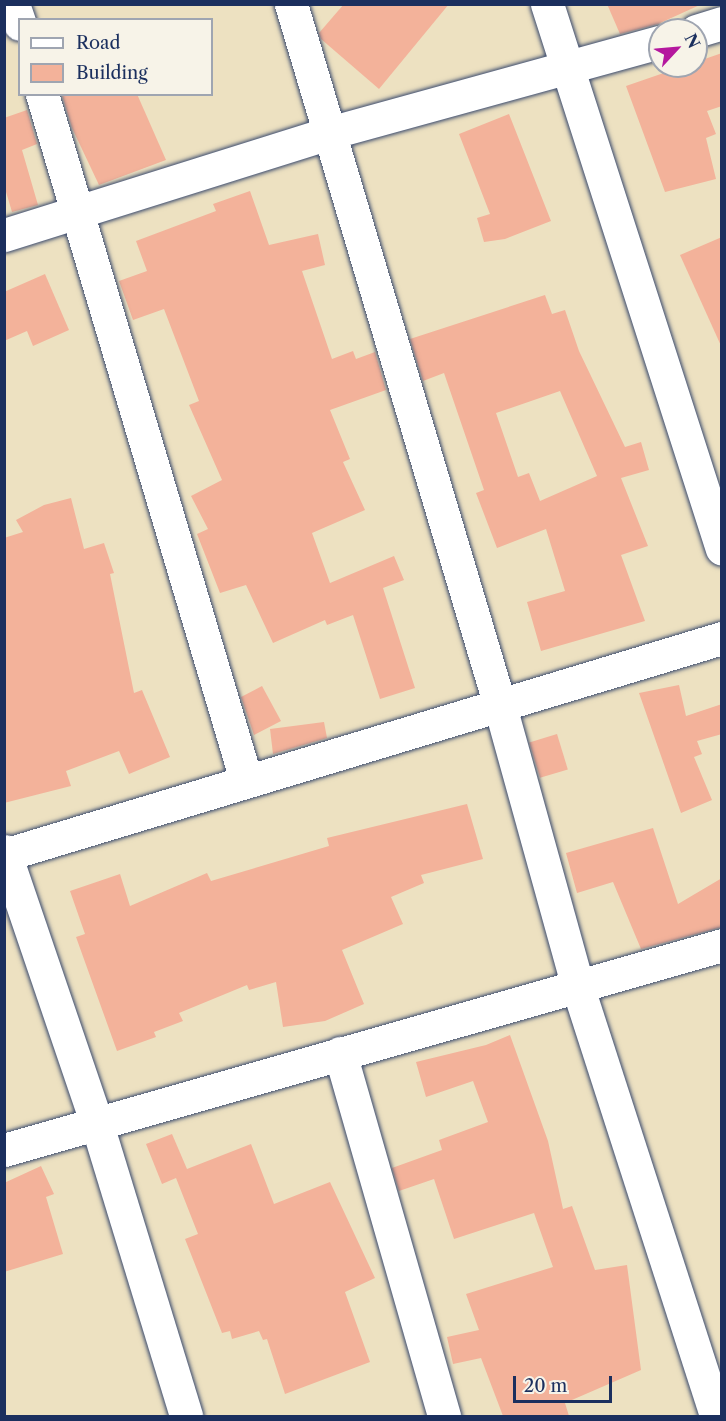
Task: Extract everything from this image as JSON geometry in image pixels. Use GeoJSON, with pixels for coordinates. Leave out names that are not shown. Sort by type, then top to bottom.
{"type":"FeatureCollection","features":[{"type":"Feature","properties":{"kind":"street"},"geometry":{"type":"LineString","coordinates":[[13,4],[18,18]]}},
{"type":"Feature","properties":{"kind":"street"},"geometry":{"type":"LineString","coordinates":[[291,4],[500,706],[578,988],[716,1416]]}},
{"type":"Feature","properties":{"kind":"street"},"geometry":{"type":"LineString","coordinates":[[547,4],[722,549]]}},
{"type":"Feature","properties":{"kind":"street"},"geometry":{"type":"LineString","coordinates":[[4,235],[329,133],[568,70],[648,46]]}},
{"type":"Feature","properties":{"kind":"street"},"geometry":{"type":"LineString","coordinates":[[43,96],[79,211],[246,780]]}},
{"type":"Feature","properties":{"kind":"street"},"geometry":{"type":"LineString","coordinates":[[186,1416],[96,1121],[5,854],[722,638]]}},
{"type":"Feature","properties":{"kind":"street"},"geometry":{"type":"LineString","coordinates":[[4,1150],[96,1121],[578,988],[722,945]]}},
{"type":"Feature","properties":{"kind":"street"},"geometry":{"type":"LineString","coordinates":[[340,1053],[444,1416]]}},
{"type":"Feature","properties":{"kind":"building"},"geometry":{"type":"Polygon","coordinates":[[[344,4],[449,4],[379,89],[321,39],[319,33],[344,4]]]}},
{"type":"Feature","properties":{"kind":"building"},"geometry":{"type":"Polygon","coordinates":[[[607,4],[702,4],[671,18],[648,18],[648,27],[620,34],[607,4]]]}},
{"type":"Feature","properties":{"kind":"building"},"geometry":{"type":"Polygon","coordinates":[[[722,53],[722,106],[707,111],[716,134],[706,138],[716,179],[665,192],[626,86],[649,78],[708,78],[708,58],[722,53]]]}},
{"type":"Feature","properties":{"kind":"building"},"geometry":{"type":"Polygon","coordinates":[[[62,96],[138,96],[166,160],[99,185],[72,128],[62,96]]]}},
{"type":"Feature","properties":{"kind":"building"},"geometry":{"type":"Polygon","coordinates":[[[27,110],[37,144],[22,150],[38,205],[12,212],[4,185],[4,118],[27,110]]]}},
{"type":"Feature","properties":{"kind":"building"},"geometry":{"type":"Polygon","coordinates":[[[509,114],[551,221],[505,239],[484,242],[477,218],[490,214],[459,134],[509,114]]]}},
{"type":"Feature","properties":{"kind":"building"},"geometry":{"type":"Polygon","coordinates":[[[250,191],[269,245],[318,234],[325,265],[302,271],[332,359],[353,351],[356,359],[375,352],[386,390],[330,410],[350,459],[343,462],[365,510],[312,533],[330,583],[394,556],[404,580],[383,588],[415,688],[380,699],[353,615],[327,625],[325,620],[273,643],[246,585],[220,593],[197,534],[208,529],[191,496],[222,480],[189,405],[199,401],[164,309],[133,320],[119,281],[147,271],[136,241],[216,211],[213,204],[250,191]]]}},
{"type":"Feature","properties":{"kind":"building"},"geometry":{"type":"Polygon","coordinates":[[[722,237],[722,348],[680,255],[722,237]]]}},
{"type":"Feature","properties":{"kind":"building"},"geometry":{"type":"Polygon","coordinates":[[[45,274],[69,330],[33,346],[27,331],[4,341],[4,292],[45,274]]]}},
{"type":"Feature","properties":{"kind":"building"},"geometry":{"type":"Polygon","coordinates":[[[545,295],[552,314],[565,310],[579,351],[625,447],[641,442],[649,470],[621,478],[648,546],[621,555],[645,621],[541,651],[527,602],[565,591],[546,529],[497,548],[476,493],[484,490],[444,373],[423,381],[410,339],[545,295]],[[560,391],[496,413],[518,477],[529,473],[540,501],[597,476],[560,391]]]}},
{"type":"Feature","properties":{"kind":"building"},"geometry":{"type":"Polygon","coordinates":[[[71,498],[84,549],[104,543],[114,573],[110,574],[134,693],[142,690],[170,757],[129,774],[119,751],[66,771],[71,786],[4,803],[4,538],[23,532],[16,520],[44,505],[71,498]]]}},
{"type":"Feature","properties":{"kind":"building"},"geometry":{"type":"Polygon","coordinates":[[[679,685],[686,716],[722,704],[722,734],[697,741],[702,754],[694,757],[712,800],[681,813],[639,693],[679,685]]]}},
{"type":"Feature","properties":{"kind":"building"},"geometry":{"type":"Polygon","coordinates":[[[262,686],[281,721],[254,735],[241,697],[262,686]]]}},
{"type":"Feature","properties":{"kind":"building"},"geometry":{"type":"Polygon","coordinates":[[[324,722],[327,738],[273,754],[270,729],[324,722]]]}},
{"type":"Feature","properties":{"kind":"building"},"geometry":{"type":"Polygon","coordinates":[[[557,734],[568,769],[540,778],[529,742],[557,734]]]}},
{"type":"Feature","properties":{"kind":"building"},"geometry":{"type":"Polygon","coordinates":[[[467,804],[483,859],[421,875],[424,883],[391,897],[403,924],[342,950],[364,1004],[325,1021],[283,1027],[276,982],[249,990],[247,985],[179,1013],[183,1021],[154,1032],[156,1037],[117,1051],[76,937],[85,934],[70,891],[120,874],[130,906],[207,873],[211,881],[329,846],[327,838],[467,804]]]}},
{"type":"Feature","properties":{"kind":"building"},"geometry":{"type":"Polygon","coordinates":[[[653,828],[678,904],[722,878],[722,927],[641,949],[613,882],[577,893],[566,853],[653,828]]]}},
{"type":"Feature","properties":{"kind":"building"},"geometry":{"type":"Polygon","coordinates":[[[510,1035],[548,1141],[563,1209],[572,1206],[595,1270],[627,1265],[641,1370],[565,1403],[569,1416],[503,1416],[481,1358],[453,1364],[447,1337],[479,1330],[466,1294],[553,1267],[534,1213],[454,1239],[434,1179],[399,1191],[392,1168],[442,1150],[439,1140],[488,1122],[473,1081],[426,1097],[416,1062],[486,1045],[510,1035]]]}},
{"type":"Feature","properties":{"kind":"building"},"geometry":{"type":"Polygon","coordinates":[[[172,1134],[187,1169],[251,1144],[274,1204],[330,1182],[375,1278],[345,1292],[370,1362],[285,1394],[267,1339],[263,1340],[259,1331],[232,1339],[230,1331],[222,1333],[185,1239],[198,1234],[176,1178],[162,1184],[146,1144],[172,1134]]]}},
{"type":"Feature","properties":{"kind":"building"},"geometry":{"type":"Polygon","coordinates":[[[41,1166],[54,1194],[46,1197],[63,1254],[4,1272],[4,1183],[41,1166]]]}}]}
